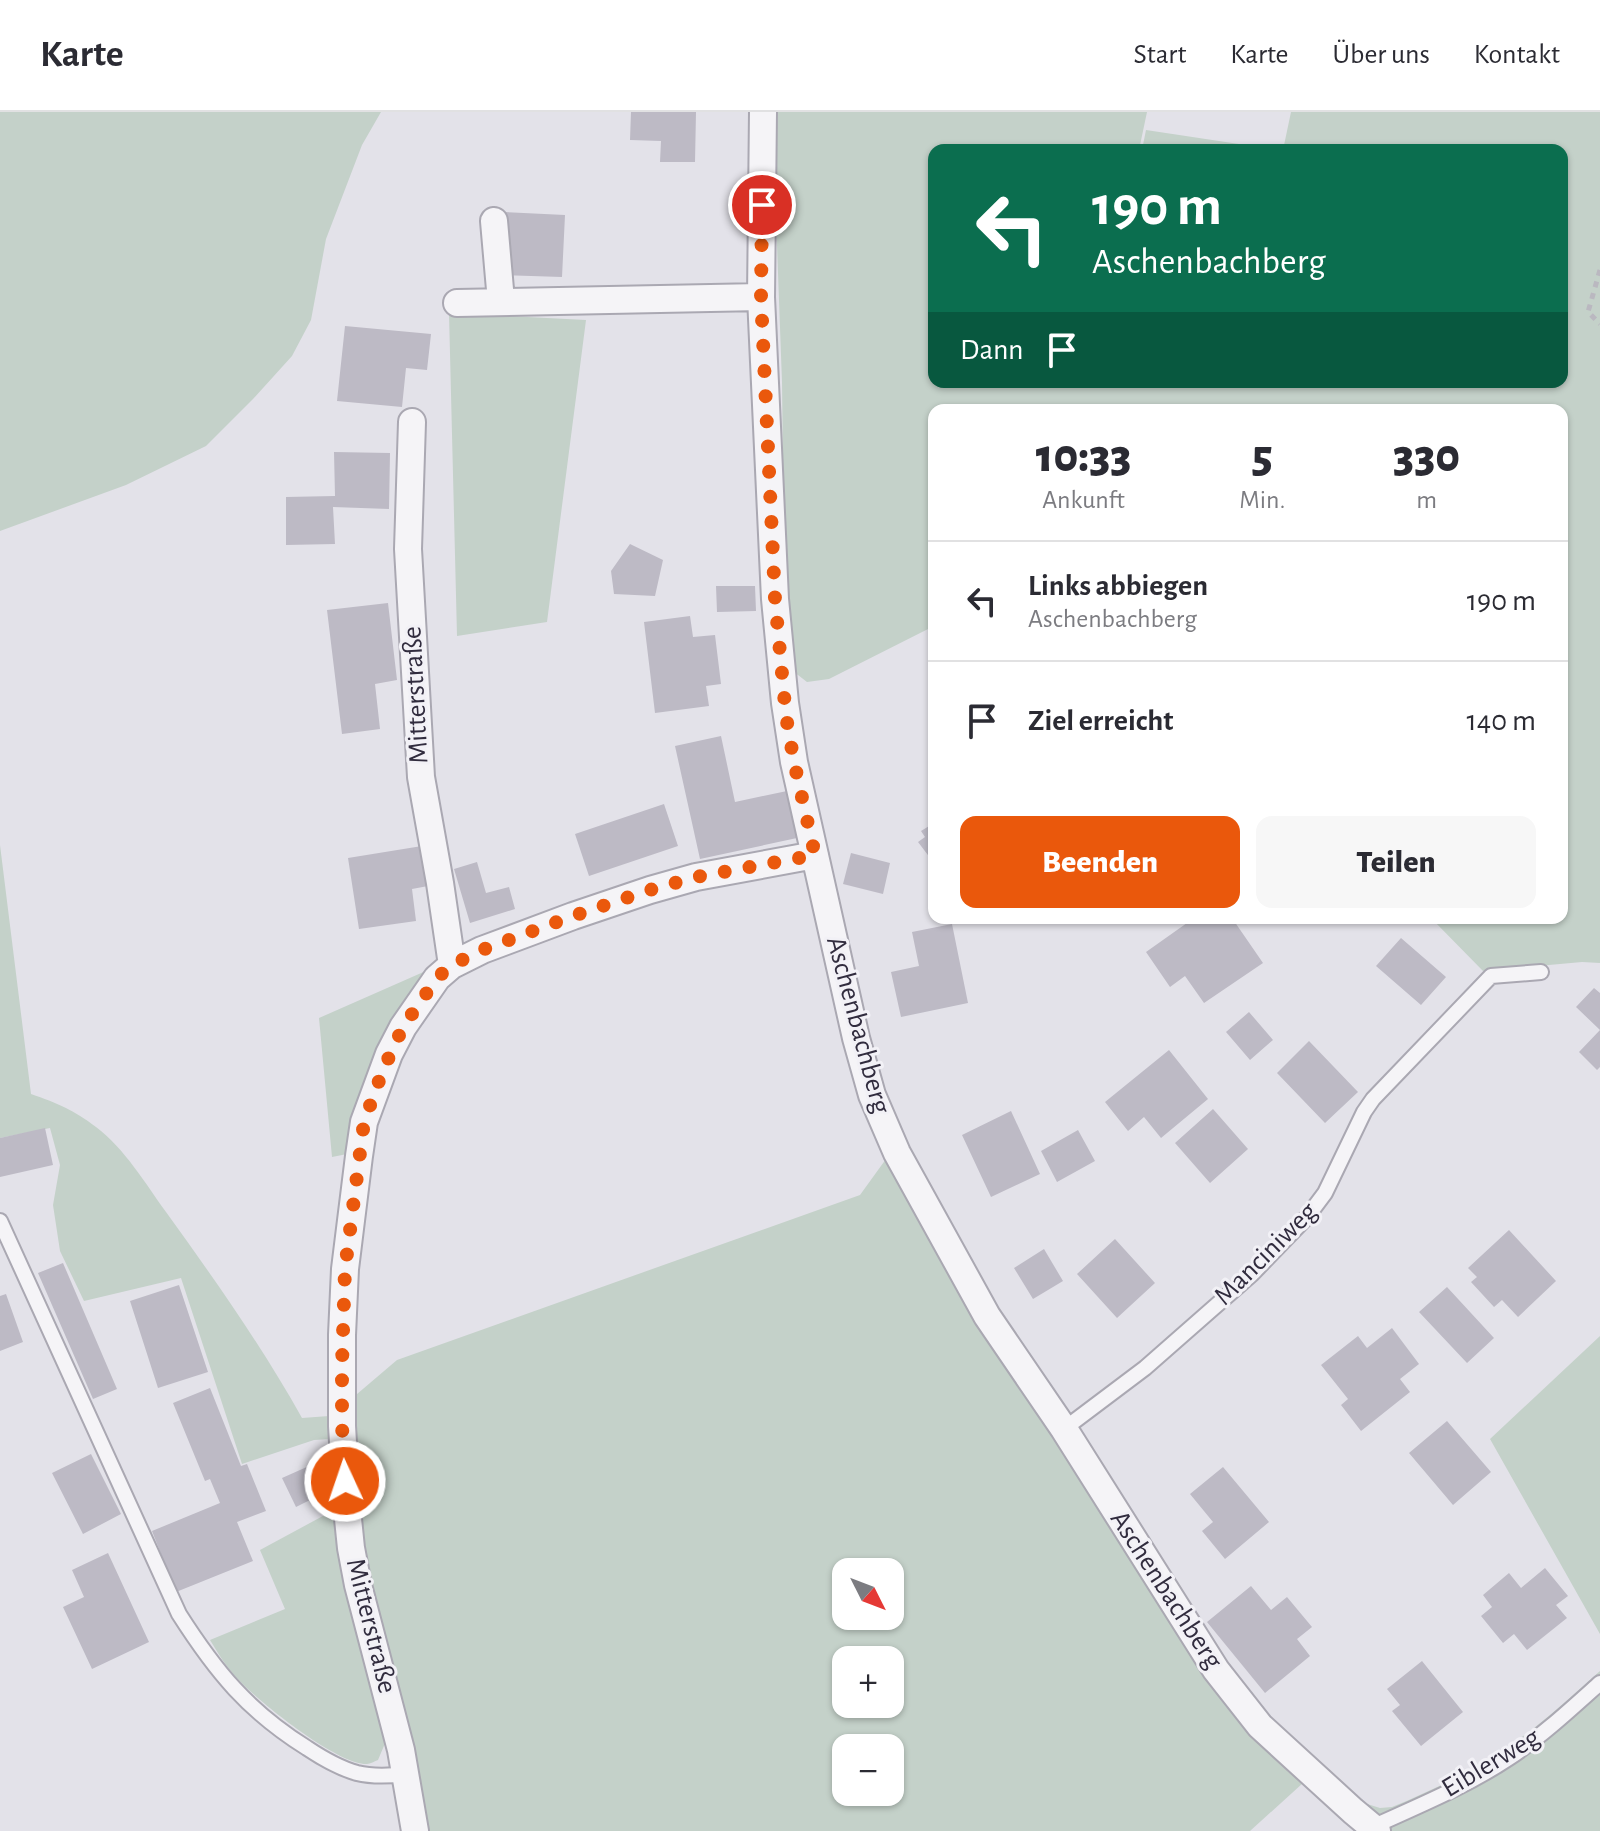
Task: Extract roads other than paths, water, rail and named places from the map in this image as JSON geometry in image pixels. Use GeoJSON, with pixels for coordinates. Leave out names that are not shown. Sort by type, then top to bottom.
{"type":"FeatureCollection","features":[{"type":"Feature","properties":{"kind":"street","name":"Aschenbachberg"},"geometry":{"type":"LineString","coordinates":[[763,112],[761,297],[775,599],[785,703],[794,762],[856,1038],[872,1095],[897,1153],[987,1316],[1064,1429],[1216,1670],[1260,1726],[1374,1829]]}},
{"type":"Feature","properties":{"kind":"street"},"geometry":{"type":"LineString","coordinates":[[494,221],[501,301]]}},
{"type":"Feature","properties":{"kind":"street"},"geometry":{"type":"LineString","coordinates":[[457,303],[761,297]]}},
{"type":"Feature","properties":{"kind":"street","name":"Mitterstraße"},"geometry":{"type":"LineString","coordinates":[[412,422],[408,549],[421,777],[452,965]]}},
{"type":"Feature","properties":{"kind":"street","name":"Mitterstraße"},"geometry":{"type":"LineString","coordinates":[[415,1831],[407,1774],[358,1585],[349,1535],[342,1426],[345,1269],[364,1122],[376,1087],[403,1027],[437,978],[452,965],[495,945],[650,890],[696,877],[815,855]]}},
{"type":"Feature","properties":{"kind":"lane","name":"Manciniweg"},"geometry":{"type":"LineString","coordinates":[[1064,1429],[1156,1359],[1252,1274],[1307,1217],[1325,1193],[1373,1099],[1491,976],[1541,972]]}},
{"type":"Feature","properties":{"kind":"lane"},"geometry":{"type":"LineString","coordinates":[[0,1221],[149,1552],[179,1614],[202,1651],[252,1708],[314,1753],[358,1773],[387,1776],[407,1774]]}},
{"type":"Feature","properties":{"kind":"lane","name":"Eiblerweg"},"geometry":{"type":"LineString","coordinates":[[1374,1829],[1507,1759],[1538,1737],[1600,1683]]}}]}
